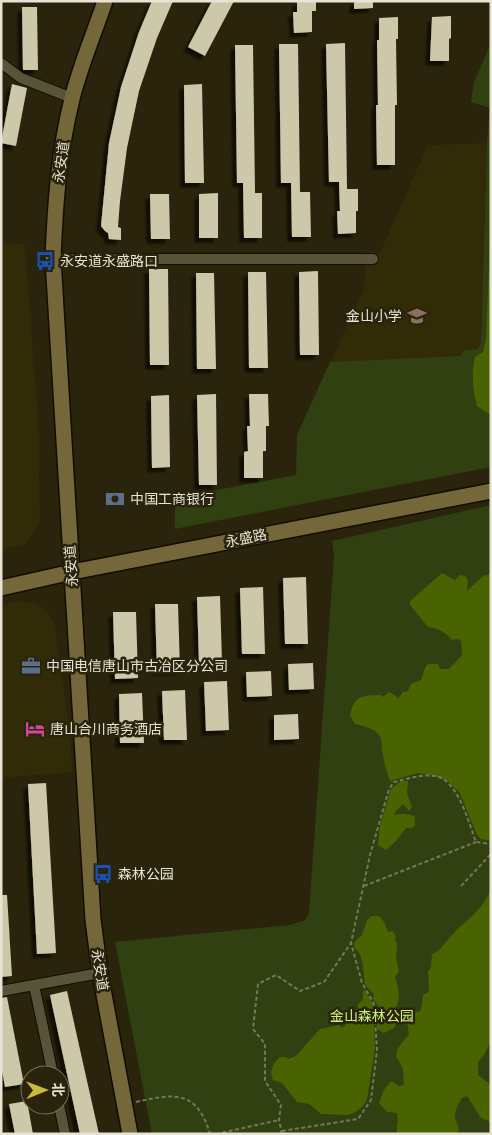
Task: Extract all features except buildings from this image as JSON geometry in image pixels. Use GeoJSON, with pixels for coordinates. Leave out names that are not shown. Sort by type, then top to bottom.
{"type":"FeatureCollection","features":[{"type":"Feature","properties":{"kind":"main road","name":"永安道"},"geometry":{"type":"LineString","coordinates":[[105,1],[72,98],[61,152],[54,214],[53,259],[93,920],[100,973],[130,1134]]}},
{"type":"Feature","properties":{"kind":"main road","name":"永盛路"},"geometry":{"type":"LineString","coordinates":[[1,588],[71,568],[491,483]]}},
{"type":"Feature","properties":{"kind":"main road","name":"永盛路"},"geometry":{"type":"LineString","coordinates":[[1,580],[491,491]]}},
{"type":"Feature","properties":{"kind":"street"},"geometry":{"type":"LineString","coordinates":[[1,64],[21,78],[72,98]]}},
{"type":"Feature","properties":{"kind":"street"},"geometry":{"type":"LineString","coordinates":[[53,259],[374,259]]}},
{"type":"Feature","properties":{"kind":"street"},"geometry":{"type":"LineString","coordinates":[[1,991],[100,973]]}},
{"type":"Feature","properties":{"kind":"street"},"geometry":{"type":"LineString","coordinates":[[34,985],[51,1065]]}},
{"type":"Feature","properties":{"kind":"street"},"geometry":{"type":"LineString","coordinates":[[61,1115],[65,1134]]}},
{"type":"Feature","properties":{"kind":"path"},"geometry":{"type":"LineString","coordinates":[[351,943],[362,983],[374,1004],[376,1050],[371,1100],[358,1119],[282,1133],[279,1120],[281,1105],[265,1081],[265,1044],[253,1029],[258,984],[276,975],[300,991],[324,982],[351,943],[370,856],[389,789],[394,782],[416,776],[437,776],[448,783],[455,790],[462,803],[476,842]]}},
{"type":"Feature","properties":{"kind":"path"},"geometry":{"type":"LineString","coordinates":[[363,886],[476,842],[491,844]]}},
{"type":"Feature","properties":{"kind":"path"},"geometry":{"type":"LineString","coordinates":[[462,886],[491,854]]}},
{"type":"Feature","properties":{"kind":"path"},"geometry":{"type":"LineString","coordinates":[[124,1105],[158,1097],[182,1097],[194,1104],[205,1116],[210,1134]]}},
{"type":"Feature","properties":{"kind":"path"},"geometry":{"type":"LineString","coordinates":[[216,1134],[279,1120]]}},
{"type":"Feature","properties":{"kind":"shaded area","name":"金山小学"},"geometry":{"type":"Polygon","coordinates":[[[487,143],[481,343],[477,349],[464,350],[460,356],[297,435],[364,289],[366,252],[380,252],[428,145],[487,143]]]}},
{"type":"Feature","properties":{"kind":"shaded area"},"geometry":{"type":"Polygon","coordinates":[[[2,243],[25,244],[38,419],[40,523],[24,545],[1,549],[2,243]]]}},
{"type":"Feature","properties":{"kind":"shaded area"},"geometry":{"type":"Polygon","coordinates":[[[18,601],[35,604],[46,609],[55,624],[71,744],[72,772],[1,778],[1,605],[18,601]]]}},
{"type":"Feature","properties":{"kind":"green space"},"geometry":{"type":"Polygon","coordinates":[[[491,43],[491,467],[175,529],[175,498],[296,475],[297,435],[330,362],[460,356],[464,350],[477,349],[481,343],[487,143],[490,108],[471,102],[474,82],[491,43]]]}},
{"type":"Feature","properties":{"kind":"green space"},"geometry":{"type":"Polygon","coordinates":[[[490,243],[491,415],[477,406],[473,376],[475,357],[483,352],[486,339],[490,243]]]}},
{"type":"Feature","properties":{"kind":"green space","name":"金山森林公园"},"geometry":{"type":"Polygon","coordinates":[[[491,505],[491,1134],[152,1134],[115,942],[290,925],[305,920],[309,913],[334,556],[332,541],[491,505]]]}},
{"type":"Feature","properties":{"kind":"green space"},"geometry":{"type":"Polygon","coordinates":[[[442,573],[455,580],[460,575],[465,576],[468,581],[467,591],[483,576],[491,574],[491,841],[481,839],[477,835],[460,793],[448,781],[418,773],[390,781],[384,762],[380,737],[371,729],[355,724],[350,715],[354,703],[360,698],[381,695],[383,697],[389,692],[398,699],[403,692],[408,691],[411,684],[421,680],[428,664],[438,664],[440,669],[449,669],[462,655],[461,641],[458,639],[452,640],[441,631],[428,627],[410,605],[410,601],[442,573]]]}},
{"type":"Feature","properties":{"kind":"green space"},"geometry":{"type":"Polygon","coordinates":[[[401,781],[408,781],[407,793],[412,807],[409,811],[403,804],[394,815],[405,814],[415,817],[415,825],[412,828],[406,828],[386,850],[378,845],[380,825],[391,789],[401,781]]]}},
{"type":"Feature","properties":{"kind":"green space"},"geometry":{"type":"Polygon","coordinates":[[[491,889],[491,1041],[478,1062],[478,1075],[491,1085],[491,1122],[481,1118],[467,1096],[462,1098],[455,1113],[458,1134],[397,1134],[397,1113],[387,1112],[379,1103],[384,1090],[391,1081],[399,1086],[404,1085],[403,1069],[396,1056],[398,1048],[409,1034],[406,1016],[408,1011],[419,1012],[423,995],[429,992],[428,971],[431,968],[432,954],[440,949],[479,909],[491,889]]]}},
{"type":"Feature","properties":{"kind":"green space"},"geometry":{"type":"Polygon","coordinates":[[[372,916],[379,916],[388,932],[392,931],[396,936],[395,941],[397,943],[396,959],[399,971],[395,977],[399,997],[396,1009],[399,1018],[394,1028],[384,1033],[377,1029],[376,1021],[379,1007],[373,999],[374,994],[365,985],[360,954],[354,944],[362,935],[367,920],[372,916]]]}},
{"type":"Feature","properties":{"kind":"green space"},"geometry":{"type":"Polygon","coordinates":[[[363,991],[365,991],[373,1004],[375,1048],[367,1099],[362,1107],[354,1113],[345,1115],[321,1114],[309,1104],[297,1102],[282,1083],[273,1080],[272,1068],[280,1057],[288,1059],[296,1056],[320,1029],[340,1025],[341,1028],[345,1026],[347,1020],[358,1010],[358,1004],[363,1000],[363,991]]]}},
{"type":"Feature","properties":{"kind":"place","name":"永安道永盛路口"},"geometry":{"type":"Point","coordinates":[45,261]}},
{"type":"Feature","properties":{"kind":"place","name":"金山小学"},"geometry":{"type":"Point","coordinates":[417,316]}},
{"type":"Feature","properties":{"kind":"place","name":"中国工商银行"},"geometry":{"type":"Point","coordinates":[115,499]}},
{"type":"Feature","properties":{"kind":"place","name":"中国电信唐山市古冶区分公司"},"geometry":{"type":"Point","coordinates":[31,666]}},
{"type":"Feature","properties":{"kind":"place","name":"唐山合川商务酒店"},"geometry":{"type":"Point","coordinates":[35,729]}},
{"type":"Feature","properties":{"kind":"place","name":"森林公园"},"geometry":{"type":"Point","coordinates":[103,874]}}]}
